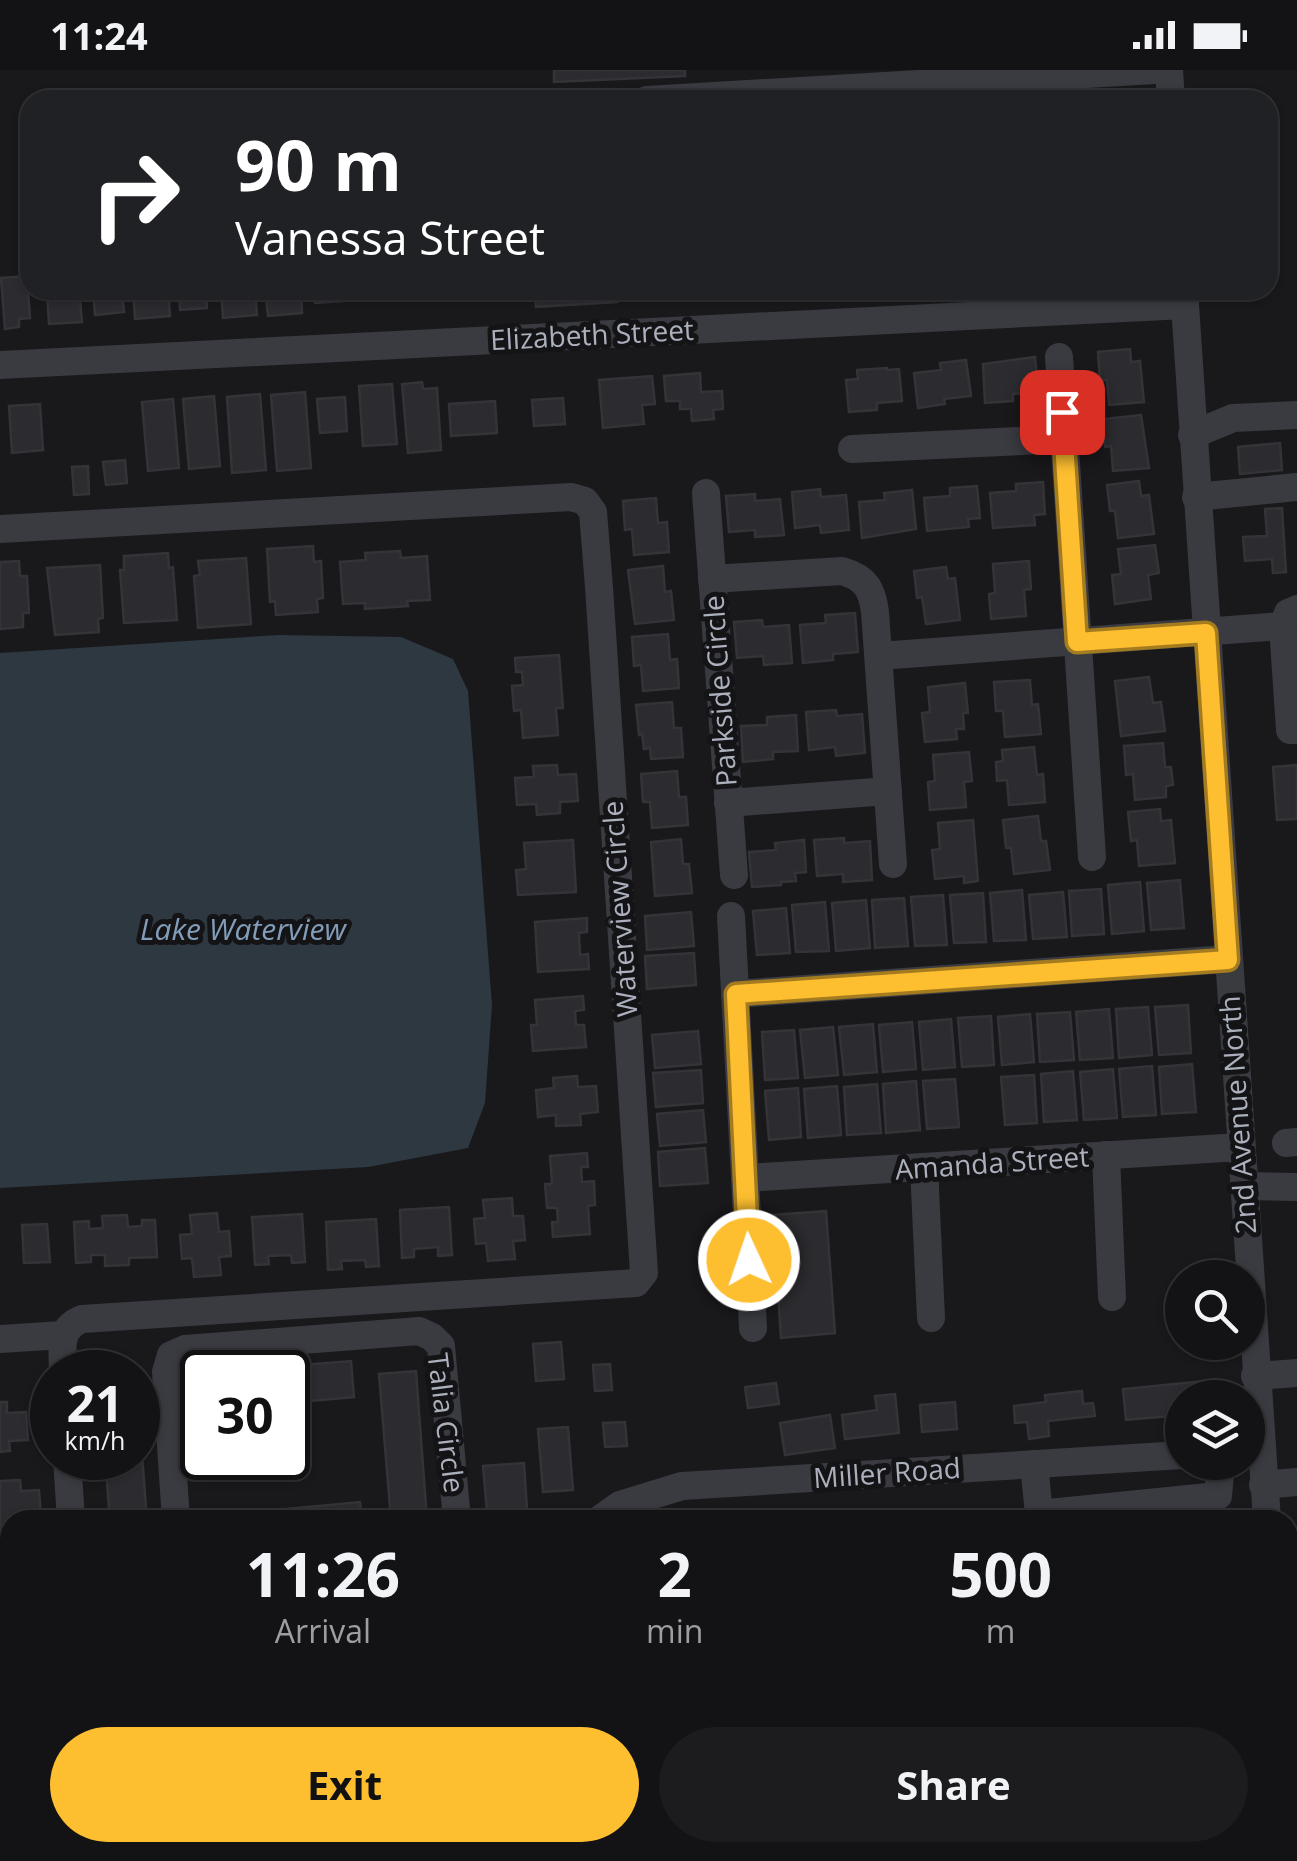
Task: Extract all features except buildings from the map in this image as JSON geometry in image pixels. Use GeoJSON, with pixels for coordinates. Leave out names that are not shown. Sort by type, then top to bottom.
{"type":"FeatureCollection","features":[{"type":"Feature","properties":{"kind":"street"},"geometry":{"type":"LineString","coordinates":[[702,83],[1155,70]]}},
{"type":"Feature","properties":{"kind":"street","name":"Elizabeth Street"},"geometry":{"type":"LineString","coordinates":[[0,365],[1149,300]]}},
{"type":"Feature","properties":{"kind":"street","name":"2nd Avenue North"},"geometry":{"type":"LineString","coordinates":[[1184,300],[1255,1380]]}},
{"type":"Feature","properties":{"kind":"street"},"geometry":{"type":"LineString","coordinates":[[1060,358],[1092,858]]}},
{"type":"Feature","properties":{"kind":"street"},"geometry":{"type":"LineString","coordinates":[[1192,435],[1233,418],[1297,415]]}},
{"type":"Feature","properties":{"kind":"street"},"geometry":{"type":"LineString","coordinates":[[852,449],[1063,438]]}},
{"type":"Feature","properties":{"kind":"street"},"geometry":{"type":"LineString","coordinates":[[1196,497],[1297,487]]}},
{"type":"Feature","properties":{"kind":"street","name":"Parkside Circle"},"geometry":{"type":"LineString","coordinates":[[706,493],[734,875]]}},
{"type":"Feature","properties":{"kind":"street","name":"Waterview Circle"},"geometry":{"type":"LineString","coordinates":[[0,529],[571,497],[584,501],[593,512],[599,587],[644,1273],[636,1284],[82,1319],[70,1324],[62,1335]]}},
{"type":"Feature","properties":{"kind":"street","name":"Parkside Circle"},"geometry":{"type":"LineString","coordinates":[[712,579],[842,571],[867,584],[873,595],[879,656],[893,864]]}},
{"type":"Feature","properties":{"kind":"street"},"geometry":{"type":"LineString","coordinates":[[879,656],[1206,633],[1290,617],[1290,730],[1297,730]]}},
{"type":"Feature","properties":{"kind":"street","name":"Parkside Circle"},"geometry":{"type":"LineString","coordinates":[[728,803],[888,791]]}},
{"type":"Feature","properties":{"kind":"street"},"geometry":{"type":"LineString","coordinates":[[732,916],[752,1328]]}},
{"type":"Feature","properties":{"kind":"street"},"geometry":{"type":"LineString","coordinates":[[736,994],[1228,960]]}},
{"type":"Feature","properties":{"kind":"street","name":"Amanda Street"},"geometry":{"type":"LineString","coordinates":[[745,1178],[1240,1147]]}},
{"type":"Feature","properties":{"kind":"street"},"geometry":{"type":"LineString","coordinates":[[1106,1156],[1112,1297]]}},
{"type":"Feature","properties":{"kind":"street"},"geometry":{"type":"LineString","coordinates":[[924,1167],[930,1318]]}},
{"type":"Feature","properties":{"kind":"street"},"geometry":{"type":"LineString","coordinates":[[1243,1186],[1297,1186]]}},
{"type":"Feature","properties":{"kind":"street","name":"Talia Circle"},"geometry":{"type":"LineString","coordinates":[[175,1510],[166,1372],[171,1355],[185,1349],[419,1331],[432,1336],[441,1346],[456,1510]]}},
{"type":"Feature","properties":{"kind":"street"},"geometry":{"type":"LineString","coordinates":[[0,1339],[62,1335],[62,1350]]}},
{"type":"Feature","properties":{"kind":"street"},"geometry":{"type":"LineString","coordinates":[[1255,1376],[1297,1373]]}},
{"type":"Feature","properties":{"kind":"street","name":"Miller Road"},"geometry":{"type":"LineString","coordinates":[[613,1510],[682,1486],[1165,1456]]}},
{"type":"Feature","properties":{"kind":"street"},"geometry":{"type":"LineString","coordinates":[[1126,1458],[1129,1504]]}},
{"type":"Feature","properties":{"kind":"street"},"geometry":{"type":"LineString","coordinates":[[1034,1464],[1039,1510]]}},
{"type":"Feature","properties":{"kind":"street"},"geometry":{"type":"LineString","coordinates":[[68,1480],[70,1510]]}},
{"type":"Feature","properties":{"kind":"street"},"geometry":{"type":"LineString","coordinates":[[1075,1510],[1218,1496],[1219,1480]]}},
{"type":"Feature","properties":{"kind":"street","name":"2nd Avenue North"},"geometry":{"type":"LineString","coordinates":[[1263,1480],[1266,1510]]}},
{"type":"Feature","properties":{"kind":"street"},"geometry":{"type":"LineString","coordinates":[[1264,1485],[1297,1482]]}},
{"type":"Feature","properties":{"kind":"water","name":"Lake Waterview"},"geometry":{"type":"Polygon","coordinates":[[[279,635],[401,637],[453,659],[468,691],[492,1005],[485,1103],[468,1148],[368,1167],[0,1188],[0,653],[279,635]]]}},
{"type":"Feature","properties":{"kind":"route"},"geometry":{"type":"LineString","coordinates":[[749,1260],[736,994],[1228,960],[1206,633],[1077,642],[1062,412]]}}]}
